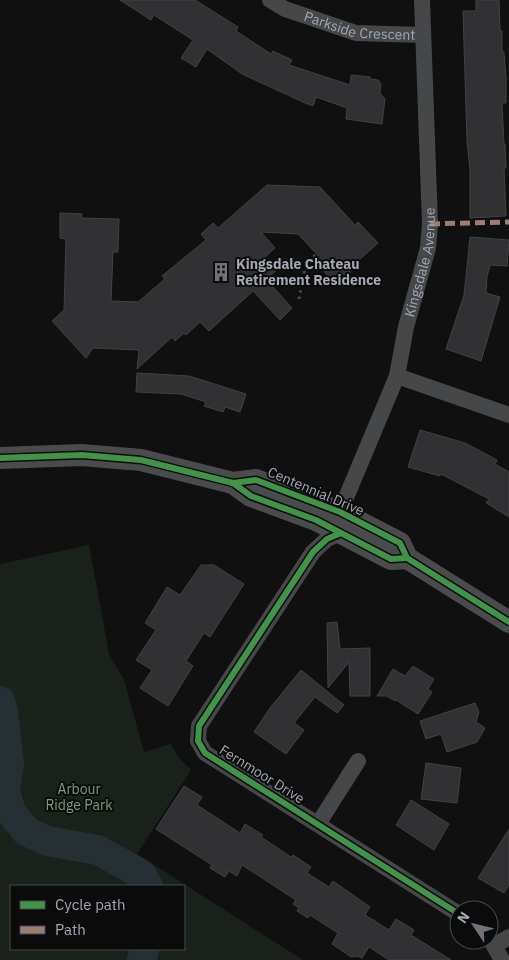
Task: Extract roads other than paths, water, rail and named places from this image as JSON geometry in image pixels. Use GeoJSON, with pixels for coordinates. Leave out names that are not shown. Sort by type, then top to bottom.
{"type":"FeatureCollection","features":[{"type":"Feature","properties":{"kind":"main road","name":"Centennial Drive"},"geometry":{"type":"LineString","coordinates":[[4,458],[82,455],[141,460],[234,483],[256,480],[340,522],[400,543],[407,558],[509,622]]}},
{"type":"Feature","properties":{"kind":"street","name":"Parkside Crescent"},"geometry":{"type":"LineString","coordinates":[[270,0],[285,9],[356,33],[423,35]]}},
{"type":"Feature","properties":{"kind":"street","name":"Kingsdale Avenue"},"geometry":{"type":"LineString","coordinates":[[340,522],[397,376],[406,328],[428,248],[430,224],[422,0]]}},
{"type":"Feature","properties":{"kind":"street"},"geometry":{"type":"LineString","coordinates":[[397,376],[509,414]]}},
{"type":"Feature","properties":{"kind":"street","name":"Fernmoor Drive"},"geometry":{"type":"LineString","coordinates":[[340,522],[327,539],[319,545],[297,577],[200,726],[198,741],[205,753],[449,908]]}},
{"type":"Feature","properties":{"kind":"street"},"geometry":{"type":"LineString","coordinates":[[318,824],[358,761]]}},
{"type":"Feature","properties":{"kind":"waterway"},"geometry":{"type":"LineString","coordinates":[[0,701],[9,763],[5,791],[11,812],[26,831],[47,841],[98,850],[141,874],[147,885]]}},
{"type":"Feature","properties":{"kind":"waterway"},"geometry":{"type":"LineString","coordinates":[[142,960],[144,950]]}},
{"type":"Feature","properties":{"kind":"place","name":"Kingsdale Chateau Retirement Residence"},"geometry":{"type":"Point","coordinates":[221,272]}},
{"type":"Feature","properties":{"kind":"park label","name":"Arbour Ridge Park"},"geometry":{"type":"Point","coordinates":[79,798]}}]}
